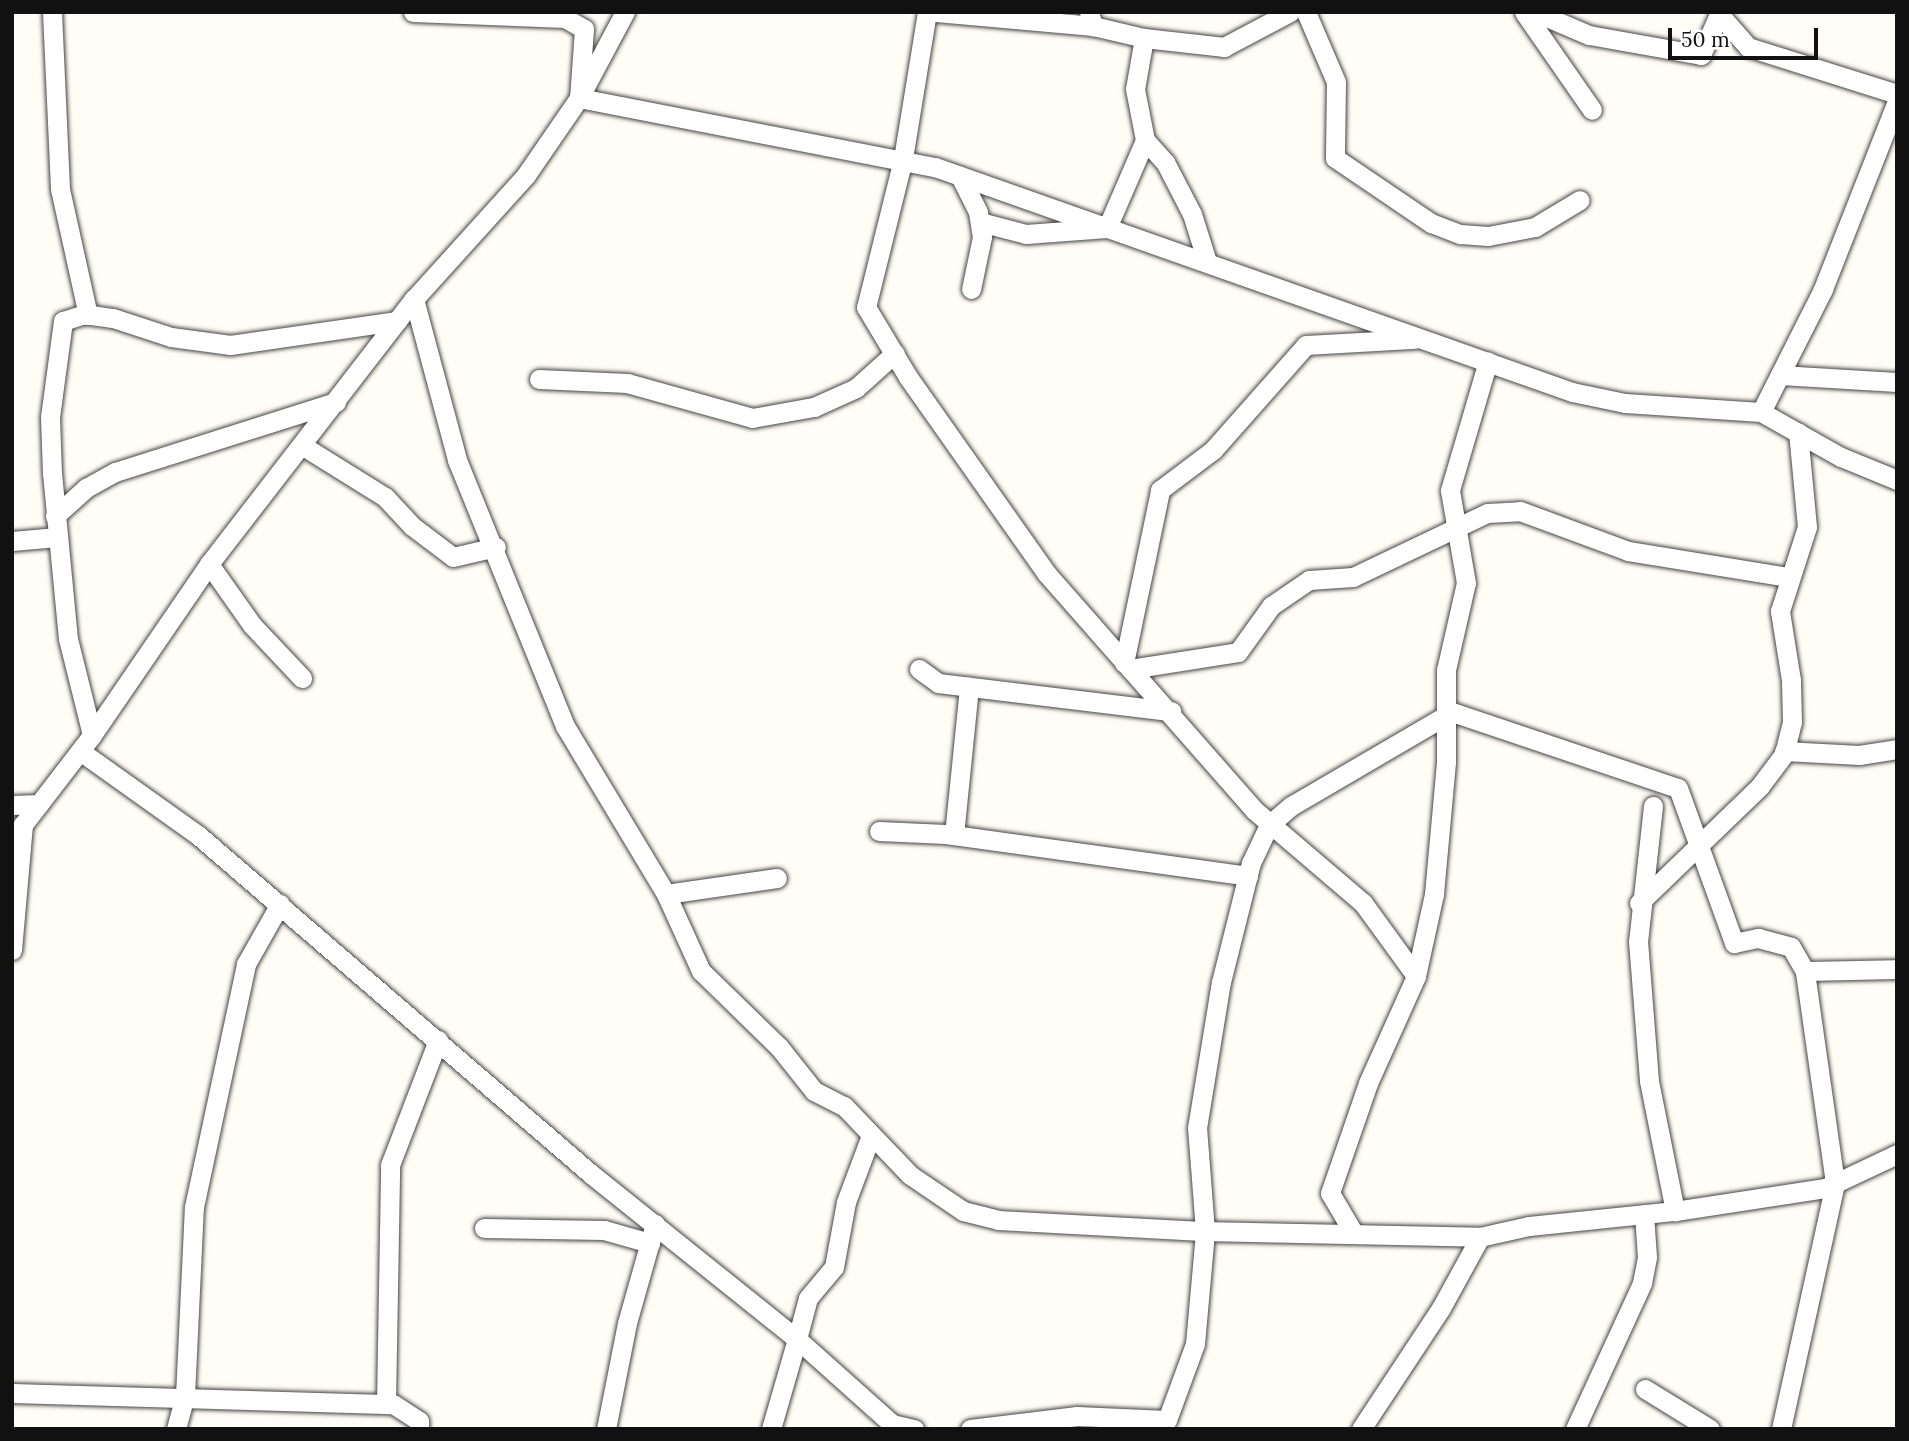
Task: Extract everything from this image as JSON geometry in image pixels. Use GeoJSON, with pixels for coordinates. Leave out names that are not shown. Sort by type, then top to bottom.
{"type":"FeatureCollection","features":[{"type":"Feature","properties":{"kind":"street"},"geometry":{"type":"LineString","coordinates":[[52,12],[60,189],[88,314]]}},
{"type":"Feature","properties":{"kind":"street"},"geometry":{"type":"LineString","coordinates":[[413,12],[553,15],[574,21],[584,29],[579,98]]}},
{"type":"Feature","properties":{"kind":"street"},"geometry":{"type":"LineString","coordinates":[[12,950],[18,831],[92,735],[209,564],[303,446],[414,299],[526,175],[579,98],[625,12]]}},
{"type":"Feature","properties":{"kind":"street"},"geometry":{"type":"LineString","coordinates":[[927,12],[903,159],[866,307],[1047,575],[1127,666],[1171,711],[1269,825],[1363,903],[1416,976]]}},
{"type":"Feature","properties":{"kind":"street"},"geometry":{"type":"LineString","coordinates":[[936,12],[1091,19],[1144,38],[1224,47],[1290,12]]}},
{"type":"Feature","properties":{"kind":"street"},"geometry":{"type":"LineString","coordinates":[[1306,12],[1336,82],[1335,158],[1431,223],[1460,234],[1488,236],[1535,227],[1580,200]]}},
{"type":"Feature","properties":{"kind":"street"},"geometry":{"type":"LineString","coordinates":[[1524,12],[1592,110]]}},
{"type":"Feature","properties":{"kind":"street"},"geometry":{"type":"LineString","coordinates":[[1535,12],[1589,35],[1701,55],[1719,13],[1748,47],[1897,94]]}},
{"type":"Feature","properties":{"kind":"street"},"geometry":{"type":"LineString","coordinates":[[1144,38],[1135,89],[1145,140],[1165,162],[1192,214],[1207,262]]}},
{"type":"Feature","properties":{"kind":"street"},"geometry":{"type":"LineString","coordinates":[[579,98],[903,159],[960,176],[1207,262],[1572,392],[1625,403],[1761,412],[1897,480]]}},
{"type":"Feature","properties":{"kind":"street"},"geometry":{"type":"LineString","coordinates":[[1761,412],[1824,289],[1897,101]]}},
{"type":"Feature","properties":{"kind":"street"},"geometry":{"type":"LineString","coordinates":[[1107,228],[1145,140]]}},
{"type":"Feature","properties":{"kind":"street"},"geometry":{"type":"LineString","coordinates":[[960,176],[980,222],[982,256],[971,289]]}},
{"type":"Feature","properties":{"kind":"street"},"geometry":{"type":"LineString","coordinates":[[980,222],[1026,234],[1107,228]]}},
{"type":"Feature","properties":{"kind":"street"},"geometry":{"type":"LineString","coordinates":[[414,299],[457,460],[496,547],[565,726],[666,894],[701,971],[724,999],[779,1047],[814,1091],[844,1106],[870,1138],[910,1175],[978,1217],[1205,1231],[1353,1232],[1480,1237],[1530,1226],[1675,1211],[1835,1183],[1897,1154]]}},
{"type":"Feature","properties":{"kind":"street"},"geometry":{"type":"LineString","coordinates":[[92,735],[68,639],[55,516],[50,416],[58,335],[66,317],[88,314],[194,342],[230,345],[397,321]]}},
{"type":"Feature","properties":{"kind":"street"},"geometry":{"type":"LineString","coordinates":[[1127,666],[1160,490],[1213,450],[1306,345],[1423,339]]}},
{"type":"Feature","properties":{"kind":"street"},"geometry":{"type":"LineString","coordinates":[[539,379],[627,383],[752,418],[814,407],[856,388],[895,352]]}},
{"type":"Feature","properties":{"kind":"street"},"geometry":{"type":"LineString","coordinates":[[1353,1232],[1330,1193],[1368,1083],[1416,976],[1434,894],[1446,716],[1446,670],[1466,583],[1450,490],[1488,361]]}},
{"type":"Feature","properties":{"kind":"street"},"geometry":{"type":"LineString","coordinates":[[1780,375],[1897,382]]}},
{"type":"Feature","properties":{"kind":"street"},"geometry":{"type":"LineString","coordinates":[[55,516],[86,488],[115,472],[336,402]]}},
{"type":"Feature","properties":{"kind":"street"},"geometry":{"type":"LineString","coordinates":[[1639,903],[1697,841],[1760,786],[1784,751],[1792,722],[1791,680],[1780,611],[1807,527],[1807,481],[1798,432]]}},
{"type":"Feature","properties":{"kind":"street"},"geometry":{"type":"LineString","coordinates":[[303,446],[385,497],[412,526],[453,557],[496,547]]}},
{"type":"Feature","properties":{"kind":"street"},"geometry":{"type":"LineString","coordinates":[[1127,666],[1238,652],[1271,606],[1309,580],[1353,577],[1487,513],[1520,512],[1628,551],[1789,577]]}},
{"type":"Feature","properties":{"kind":"street"},"geometry":{"type":"LineString","coordinates":[[12,541],[57,537]]}},
{"type":"Feature","properties":{"kind":"street"},"geometry":{"type":"LineString","coordinates":[[209,564],[252,625],[302,678]]}},
{"type":"Feature","properties":{"kind":"street"},"geometry":{"type":"LineString","coordinates":[[919,669],[938,683],[1171,711]]}},
{"type":"Feature","properties":{"kind":"street"},"geometry":{"type":"LineString","coordinates":[[954,835],[969,687]]}},
{"type":"Feature","properties":{"kind":"street"},"geometry":{"type":"LineString","coordinates":[[970,1429],[1077,1416],[1167,1420],[1195,1343],[1205,1231],[1197,1128],[1221,982],[1248,876],[1269,825],[1330,780],[1452,712],[1678,788],[1734,943],[1758,938],[1791,947],[1805,971],[1835,1183],[1781,1429]]}},
{"type":"Feature","properties":{"kind":"street"},"geometry":{"type":"LineString","coordinates":[[1784,751],[1859,755],[1897,749]]}},
{"type":"Feature","properties":{"kind":"street"},"geometry":{"type":"LineString","coordinates":[[80,751],[200,836],[438,1040],[653,1234],[797,1339],[892,1423],[915,1429]]}},
{"type":"Feature","properties":{"kind":"street"},"geometry":{"type":"LineString","coordinates":[[12,805],[39,804]]}},
{"type":"Feature","properties":{"kind":"street"},"geometry":{"type":"LineString","coordinates":[[1653,806],[1639,903],[1643,1030],[1675,1211]]}},
{"type":"Feature","properties":{"kind":"street"},"geometry":{"type":"LineString","coordinates":[[879,831],[954,835],[1248,876]]}},
{"type":"Feature","properties":{"kind":"street"},"geometry":{"type":"LineString","coordinates":[[666,894],[777,878]]}},
{"type":"Feature","properties":{"kind":"street"},"geometry":{"type":"LineString","coordinates":[[176,1429],[186,1396],[194,1207],[246,964],[280,904]]}},
{"type":"Feature","properties":{"kind":"street"},"geometry":{"type":"LineString","coordinates":[[1805,971],[1897,969]]}},
{"type":"Feature","properties":{"kind":"street"},"geometry":{"type":"LineString","coordinates":[[386,1404],[390,1165],[438,1040]]}},
{"type":"Feature","properties":{"kind":"street"},"geometry":{"type":"LineString","coordinates":[[771,1429],[808,1298],[834,1267],[846,1202],[870,1138]]}},
{"type":"Feature","properties":{"kind":"street"},"geometry":{"type":"LineString","coordinates":[[1575,1429],[1642,1283],[1647,1256],[1644,1214]]}},
{"type":"Feature","properties":{"kind":"street"},"geometry":{"type":"LineString","coordinates":[[484,1228],[604,1230],[653,1234]]}},
{"type":"Feature","properties":{"kind":"street"},"geometry":{"type":"LineString","coordinates":[[606,1429],[627,1322],[653,1234]]}},
{"type":"Feature","properties":{"kind":"street"},"geometry":{"type":"LineString","coordinates":[[1362,1429],[1441,1308],[1480,1237]]}},
{"type":"Feature","properties":{"kind":"street"},"geometry":{"type":"LineString","coordinates":[[1645,1389],[1710,1429]]}},
{"type":"Feature","properties":{"kind":"street"},"geometry":{"type":"LineString","coordinates":[[12,1393],[186,1396],[277,1404],[386,1404],[419,1421],[419,1429]]}}]}
